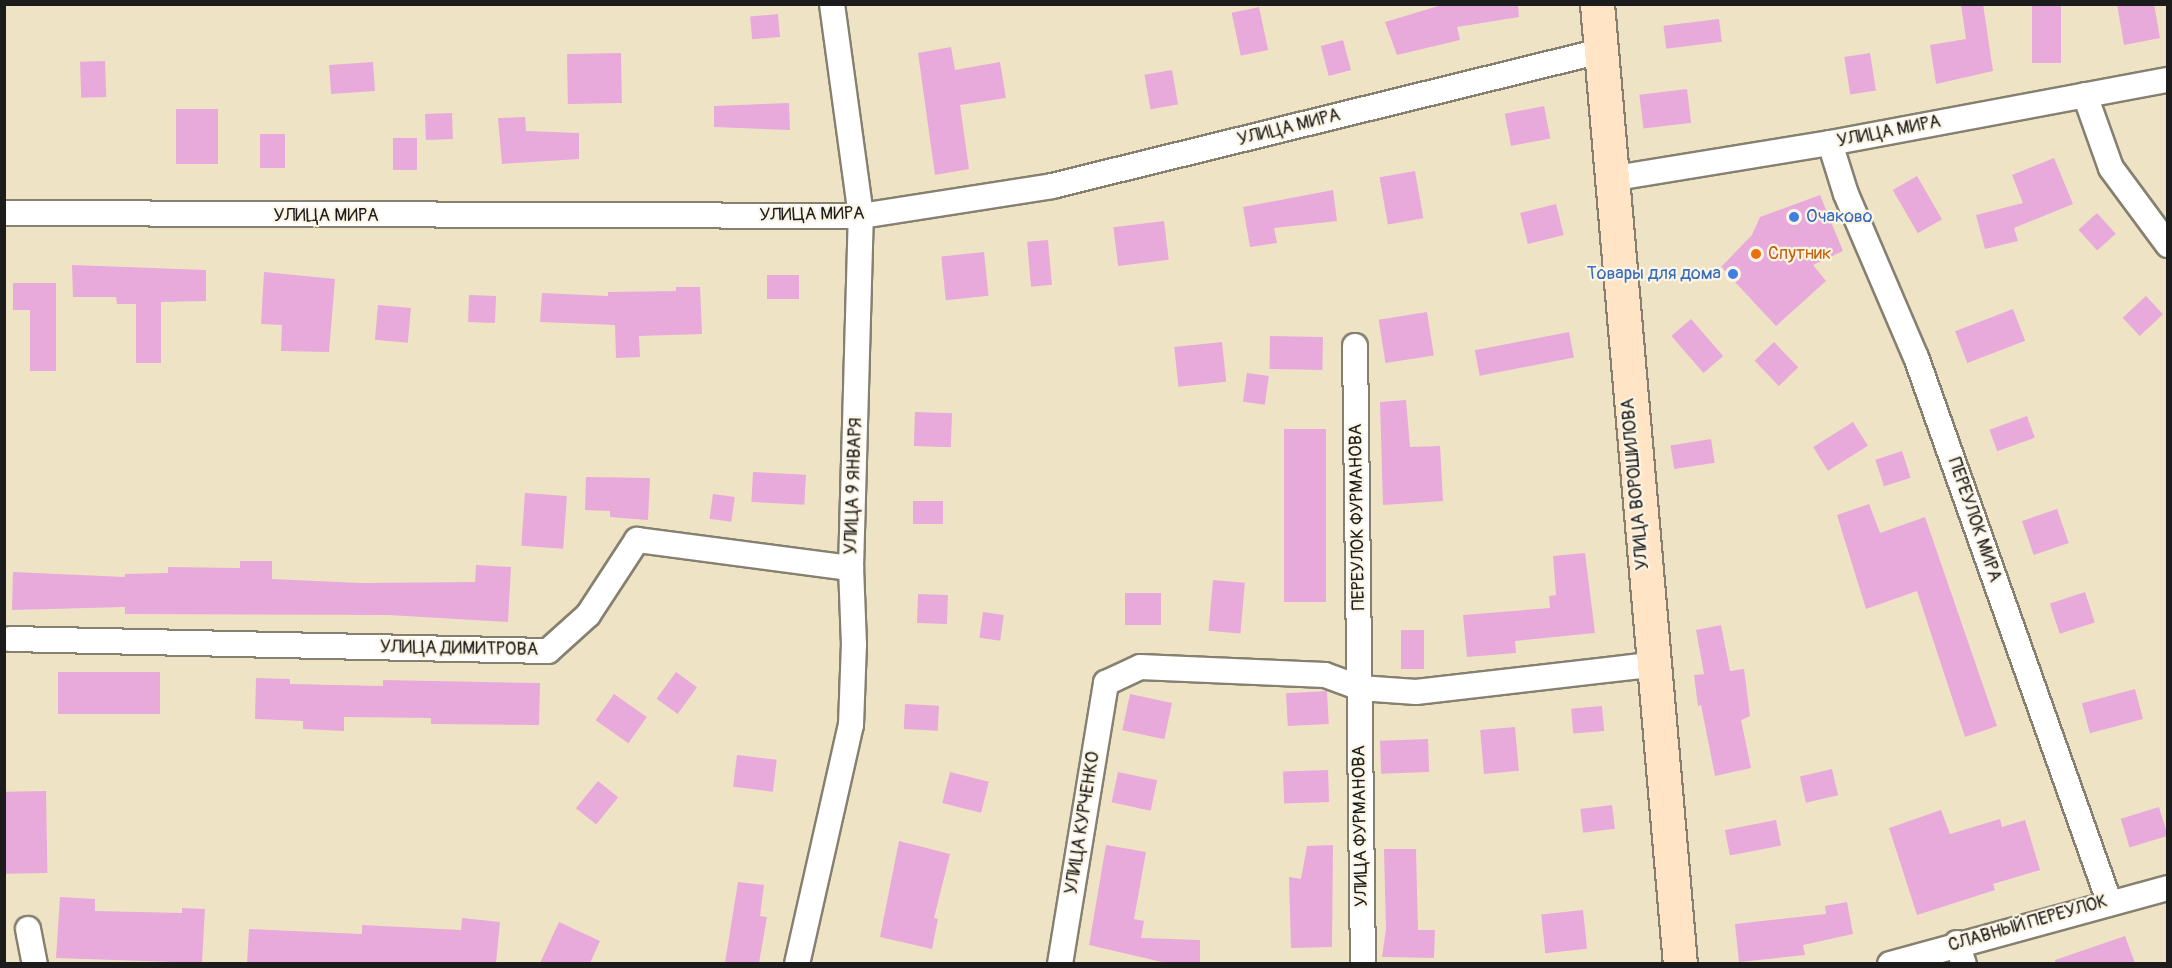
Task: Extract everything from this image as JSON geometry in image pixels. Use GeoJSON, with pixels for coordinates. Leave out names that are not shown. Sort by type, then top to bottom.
{"type":"FeatureCollection","features":[{"type":"Feature","properties":{"kind":"main road","name":"УЛИЦА ВОРОШИЛОВА"},"geometry":{"type":"LineString","coordinates":[[1597,4],[1651,665],[1680,963]]}},
{"type":"Feature","properties":{"kind":"street","name":"УЛИЦА 9 ЯНВАРЯ"},"geometry":{"type":"LineString","coordinates":[[797,963],[851,724],[854,645],[851,568],[861,216],[832,4]]}},
{"type":"Feature","properties":{"kind":"street","name":"УЛИЦА МИРА"},"geometry":{"type":"LineString","coordinates":[[4,213],[861,216],[1052,186],[1601,51]]}},
{"type":"Feature","properties":{"kind":"street","name":"УЛИЦА МИРА"},"geometry":{"type":"LineString","coordinates":[[1610,179],[1830,143],[2168,80]]}},
{"type":"Feature","properties":{"kind":"street"},"geometry":{"type":"LineString","coordinates":[[2085,95],[2111,168],[2168,245]]}},
{"type":"Feature","properties":{"kind":"street","name":"ПЕРЕУЛОК МИРА"},"geometry":{"type":"LineString","coordinates":[[1830,143],[1846,194],[1917,357],[2109,901]]}},
{"type":"Feature","properties":{"kind":"street","name":"ПЕРЕУЛОК ФУРМАНОВА"},"geometry":{"type":"LineString","coordinates":[[1355,346],[1360,688]]}},
{"type":"Feature","properties":{"kind":"street","name":"УЛИЦА ДИМИТРОВА"},"geometry":{"type":"LineString","coordinates":[[10,639],[548,651],[588,615],[637,540],[851,568]]}},
{"type":"Feature","properties":{"kind":"street"},"geometry":{"type":"LineString","coordinates":[[1360,688],[1416,692],[1651,665]]}},
{"type":"Feature","properties":{"kind":"street","name":"УЛИЦА КУРЧЕНКО"},"geometry":{"type":"LineString","coordinates":[[1060,963],[1106,683],[1140,667],[1325,675],[1360,688]]}},
{"type":"Feature","properties":{"kind":"street","name":"УЛИЦА ФУРМАНОВА"},"geometry":{"type":"LineString","coordinates":[[1360,688],[1363,963]]}},
{"type":"Feature","properties":{"kind":"street","name":"СЛАВНЫЙ ПЕРЕУЛОК"},"geometry":{"type":"LineString","coordinates":[[1890,963],[1961,953],[2109,901],[2168,888]]}},
{"type":"Feature","properties":{"kind":"street"},"geometry":{"type":"LineString","coordinates":[[28,929],[35,963]]}},
{"type":"Feature","properties":{"kind":"building"},"geometry":{"type":"Polygon","coordinates":[[[1445,4],[1518,4],[1519,17],[1457,27],[1460,40],[1397,55],[1385,22],[1445,4]]]}},
{"type":"Feature","properties":{"kind":"building"},"geometry":{"type":"Polygon","coordinates":[[[1961,4],[1983,4],[1993,71],[1936,84],[1930,45],[1966,39],[1961,4]]]}},
{"type":"Feature","properties":{"kind":"building"},"geometry":{"type":"Polygon","coordinates":[[[2032,4],[2061,4],[2061,63],[2032,63],[2032,4]]]}},
{"type":"Feature","properties":{"kind":"building"},"geometry":{"type":"Polygon","coordinates":[[[2117,4],[2154,4],[2160,38],[2124,45],[2117,4]]]}},
{"type":"Feature","properties":{"kind":"building"},"geometry":{"type":"Polygon","coordinates":[[[1259,7],[1268,50],[1241,56],[1232,13],[1259,7]]]}},
{"type":"Feature","properties":{"kind":"building"},"geometry":{"type":"Polygon","coordinates":[[[778,14],[780,37],[752,39],[750,16],[778,14]]]}},
{"type":"Feature","properties":{"kind":"building"},"geometry":{"type":"Polygon","coordinates":[[[1719,19],[1722,42],[1666,49],[1663,26],[1719,19]]]}},
{"type":"Feature","properties":{"kind":"building"},"geometry":{"type":"Polygon","coordinates":[[[1343,40],[1351,70],[1329,76],[1321,46],[1343,40]]]}},
{"type":"Feature","properties":{"kind":"building"},"geometry":{"type":"Polygon","coordinates":[[[951,47],[955,70],[1000,62],[1006,98],[960,105],[969,169],[935,175],[918,53],[951,47]]]}},
{"type":"Feature","properties":{"kind":"building"},"geometry":{"type":"Polygon","coordinates":[[[621,53],[622,103],[568,104],[567,54],[621,53]]]}},
{"type":"Feature","properties":{"kind":"building"},"geometry":{"type":"Polygon","coordinates":[[[1870,53],[1876,91],[1850,95],[1844,57],[1870,53]]]}},
{"type":"Feature","properties":{"kind":"building"},"geometry":{"type":"Polygon","coordinates":[[[105,61],[106,97],[81,98],[80,62],[105,61]]]}},
{"type":"Feature","properties":{"kind":"building"},"geometry":{"type":"Polygon","coordinates":[[[373,62],[375,91],[331,94],[329,65],[373,62]]]}},
{"type":"Feature","properties":{"kind":"building"},"geometry":{"type":"Polygon","coordinates":[[[1172,70],[1178,104],[1151,109],[1144,75],[1172,70]]]}},
{"type":"Feature","properties":{"kind":"building"},"geometry":{"type":"Polygon","coordinates":[[[1687,89],[1691,123],[1644,129],[1639,95],[1687,89]]]}},
{"type":"Feature","properties":{"kind":"building"},"geometry":{"type":"Polygon","coordinates":[[[789,103],[790,130],[714,127],[714,106],[789,103]]]}},
{"type":"Feature","properties":{"kind":"building"},"geometry":{"type":"Polygon","coordinates":[[[1544,106],[1550,138],[1511,146],[1505,114],[1544,106]]]}},
{"type":"Feature","properties":{"kind":"building"},"geometry":{"type":"Polygon","coordinates":[[[176,109],[218,109],[218,164],[176,164],[176,109]]]}},
{"type":"Feature","properties":{"kind":"building"},"geometry":{"type":"Polygon","coordinates":[[[452,113],[453,139],[426,140],[425,114],[452,113]]]}},
{"type":"Feature","properties":{"kind":"building"},"geometry":{"type":"Polygon","coordinates":[[[525,117],[526,131],[579,133],[579,159],[502,164],[498,118],[525,117]]]}},
{"type":"Feature","properties":{"kind":"building"},"geometry":{"type":"Polygon","coordinates":[[[260,134],[285,134],[285,168],[260,168],[260,134]]]}},
{"type":"Feature","properties":{"kind":"building"},"geometry":{"type":"Polygon","coordinates":[[[393,138],[417,138],[417,170],[393,170],[393,138]]]}},
{"type":"Feature","properties":{"kind":"building"},"geometry":{"type":"Polygon","coordinates":[[[2054,158],[2073,204],[2014,228],[2018,241],[1985,249],[1976,215],[2023,203],[2012,175],[2054,158]]]}},
{"type":"Feature","properties":{"kind":"building"},"geometry":{"type":"Polygon","coordinates":[[[1415,171],[1423,218],[1388,225],[1380,177],[1415,171]]]}},
{"type":"Feature","properties":{"kind":"building"},"geometry":{"type":"Polygon","coordinates":[[[1917,176],[1942,219],[1918,233],[1893,190],[1917,176]]]}},
{"type":"Feature","properties":{"kind":"building"},"geometry":{"type":"Polygon","coordinates":[[[1333,190],[1337,221],[1274,228],[1277,243],[1250,247],[1243,207],[1333,190]]]}},
{"type":"Feature","properties":{"kind":"building"},"geometry":{"type":"Polygon","coordinates":[[[1820,195],[1843,251],[1813,265],[1826,281],[1776,326],[1721,267],[1752,235],[1760,217],[1820,195]]]}},
{"type":"Feature","properties":{"kind":"building"},"geometry":{"type":"Polygon","coordinates":[[[1556,204],[1564,235],[1528,244],[1520,213],[1556,204]]]}},
{"type":"Feature","properties":{"kind":"building"},"geometry":{"type":"Polygon","coordinates":[[[2097,213],[2116,234],[2097,251],[2078,230],[2097,213]]]}},
{"type":"Feature","properties":{"kind":"building"},"geometry":{"type":"Polygon","coordinates":[[[1164,221],[1169,260],[1118,266],[1113,227],[1164,221]]]}},
{"type":"Feature","properties":{"kind":"building"},"geometry":{"type":"Polygon","coordinates":[[[1048,240],[1052,285],[1031,287],[1027,242],[1048,240]]]}},
{"type":"Feature","properties":{"kind":"building"},"geometry":{"type":"Polygon","coordinates":[[[984,252],[989,296],[946,300],[941,256],[984,252]]]}},
{"type":"Feature","properties":{"kind":"building"},"geometry":{"type":"Polygon","coordinates":[[[72,265],[206,270],[206,301],[161,302],[161,363],[136,363],[136,304],[117,304],[116,297],[73,297],[72,265]]]}},
{"type":"Feature","properties":{"kind":"building"},"geometry":{"type":"Polygon","coordinates":[[[264,272],[335,279],[329,352],[281,351],[282,325],[261,324],[264,272]]]}},
{"type":"Feature","properties":{"kind":"building"},"geometry":{"type":"Polygon","coordinates":[[[767,275],[799,275],[799,299],[767,299],[767,275]]]}},
{"type":"Feature","properties":{"kind":"building"},"geometry":{"type":"Polygon","coordinates":[[[13,283],[56,283],[56,371],[30,371],[30,310],[13,310],[13,283]]]}},
{"type":"Feature","properties":{"kind":"building"},"geometry":{"type":"Polygon","coordinates":[[[676,287],[700,287],[702,334],[639,336],[640,357],[616,358],[615,325],[540,322],[542,293],[608,296],[608,292],[676,291],[676,287]]]}},
{"type":"Feature","properties":{"kind":"building"},"geometry":{"type":"Polygon","coordinates":[[[469,295],[496,296],[495,323],[468,322],[469,295]]]}},
{"type":"Feature","properties":{"kind":"building"},"geometry":{"type":"Polygon","coordinates":[[[2146,296],[2163,314],[2140,336],[2123,318],[2146,296]]]}},
{"type":"Feature","properties":{"kind":"building"},"geometry":{"type":"Polygon","coordinates":[[[378,305],[411,308],[408,343],[375,340],[378,305]]]}},
{"type":"Feature","properties":{"kind":"building"},"geometry":{"type":"Polygon","coordinates":[[[2013,309],[2025,341],[1967,363],[1955,331],[2013,309]]]}},
{"type":"Feature","properties":{"kind":"building"},"geometry":{"type":"Polygon","coordinates":[[[1427,312],[1434,355],[1385,363],[1379,320],[1427,312]]]}},
{"type":"Feature","properties":{"kind":"building"},"geometry":{"type":"Polygon","coordinates":[[[1691,319],[1723,356],[1704,373],[1671,336],[1691,319]]]}},
{"type":"Feature","properties":{"kind":"building"},"geometry":{"type":"Polygon","coordinates":[[[1569,332],[1574,358],[1480,376],[1475,350],[1569,332]]]}},
{"type":"Feature","properties":{"kind":"building"},"geometry":{"type":"Polygon","coordinates":[[[1270,336],[1323,337],[1322,370],[1269,369],[1270,336]]]}},
{"type":"Feature","properties":{"kind":"building"},"geometry":{"type":"Polygon","coordinates":[[[1222,342],[1226,382],[1178,387],[1174,347],[1222,342]]]}},
{"type":"Feature","properties":{"kind":"building"},"geometry":{"type":"Polygon","coordinates":[[[1774,342],[1798,367],[1779,386],[1755,361],[1774,342]]]}},
{"type":"Feature","properties":{"kind":"building"},"geometry":{"type":"Polygon","coordinates":[[[1247,373],[1269,376],[1265,405],[1243,402],[1247,373]]]}},
{"type":"Feature","properties":{"kind":"building"},"geometry":{"type":"Polygon","coordinates":[[[1406,400],[1410,447],[1440,446],[1443,501],[1383,505],[1380,402],[1406,400]]]}},
{"type":"Feature","properties":{"kind":"building"},"geometry":{"type":"Polygon","coordinates":[[[915,412],[952,413],[951,447],[914,446],[915,412]]]}},
{"type":"Feature","properties":{"kind":"building"},"geometry":{"type":"Polygon","coordinates":[[[2027,416],[2035,438],[1997,451],[1989,430],[2027,416]]]}},
{"type":"Feature","properties":{"kind":"building"},"geometry":{"type":"Polygon","coordinates":[[[1853,422],[1868,446],[1828,471],[1813,447],[1853,422]]]}},
{"type":"Feature","properties":{"kind":"building"},"geometry":{"type":"Polygon","coordinates":[[[1284,429],[1326,429],[1326,602],[1284,602],[1284,429]]]}},
{"type":"Feature","properties":{"kind":"building"},"geometry":{"type":"Polygon","coordinates":[[[1711,439],[1715,463],[1674,469],[1671,445],[1711,439]]]}},
{"type":"Feature","properties":{"kind":"building"},"geometry":{"type":"Polygon","coordinates":[[[1902,451],[1911,478],[1884,486],[1875,460],[1902,451]]]}},
{"type":"Feature","properties":{"kind":"building"},"geometry":{"type":"Polygon","coordinates":[[[753,472],[806,475],[804,505],[751,502],[753,472]]]}},
{"type":"Feature","properties":{"kind":"building"},"geometry":{"type":"Polygon","coordinates":[[[586,477],[650,478],[648,520],[610,517],[610,511],[585,510],[586,477]]]}},
{"type":"Feature","properties":{"kind":"building"},"geometry":{"type":"Polygon","coordinates":[[[525,493],[567,496],[563,549],[521,546],[525,493]]]}},
{"type":"Feature","properties":{"kind":"building"},"geometry":{"type":"Polygon","coordinates":[[[713,494],[735,497],[731,522],[710,519],[713,494]]]}},
{"type":"Feature","properties":{"kind":"building"},"geometry":{"type":"Polygon","coordinates":[[[913,501],[943,501],[943,524],[913,524],[913,501]]]}},
{"type":"Feature","properties":{"kind":"building"},"geometry":{"type":"Polygon","coordinates":[[[1869,504],[1880,533],[1925,517],[1997,726],[1965,737],[1917,591],[1866,609],[1837,515],[1869,504]]]}},
{"type":"Feature","properties":{"kind":"building"},"geometry":{"type":"Polygon","coordinates":[[[2057,509],[2069,543],[2034,555],[2022,521],[2057,509]]]}},
{"type":"Feature","properties":{"kind":"building"},"geometry":{"type":"Polygon","coordinates":[[[1585,553],[1595,633],[1515,641],[1516,653],[1467,657],[1463,615],[1550,608],[1549,596],[1556,595],[1553,556],[1585,553]]]}},
{"type":"Feature","properties":{"kind":"building"},"geometry":{"type":"Polygon","coordinates":[[[240,561],[272,561],[272,579],[361,583],[475,582],[476,565],[511,567],[508,622],[388,615],[125,614],[125,607],[12,610],[13,572],[125,577],[125,574],[168,573],[168,567],[240,568],[240,561]]]}},
{"type":"Feature","properties":{"kind":"building"},"geometry":{"type":"Polygon","coordinates":[[[1213,580],[1245,583],[1240,634],[1209,631],[1213,580]]]}},
{"type":"Feature","properties":{"kind":"building"},"geometry":{"type":"Polygon","coordinates":[[[2085,592],[2095,622],[2060,634],[2050,603],[2085,592]]]}},
{"type":"Feature","properties":{"kind":"building"},"geometry":{"type":"Polygon","coordinates":[[[1125,593],[1161,593],[1161,625],[1125,625],[1125,593]]]}},
{"type":"Feature","properties":{"kind":"building"},"geometry":{"type":"Polygon","coordinates":[[[918,594],[948,595],[947,624],[917,623],[918,594]]]}},
{"type":"Feature","properties":{"kind":"building"},"geometry":{"type":"Polygon","coordinates":[[[983,612],[1004,615],[1000,641],[979,638],[983,612]]]}},
{"type":"Feature","properties":{"kind":"building"},"geometry":{"type":"Polygon","coordinates":[[[1721,625],[1730,671],[1744,669],[1750,716],[1741,720],[1751,768],[1715,776],[1701,705],[1698,706],[1694,675],[1704,674],[1696,630],[1721,625]]]}},
{"type":"Feature","properties":{"kind":"building"},"geometry":{"type":"Polygon","coordinates":[[[1401,630],[1424,630],[1424,669],[1401,669],[1401,630]]]}},
{"type":"Feature","properties":{"kind":"building"},"geometry":{"type":"Polygon","coordinates":[[[58,672],[160,672],[160,714],[58,714],[58,672]]]}},
{"type":"Feature","properties":{"kind":"building"},"geometry":{"type":"Polygon","coordinates":[[[676,672],[697,687],[678,714],[657,699],[676,672]]]}},
{"type":"Feature","properties":{"kind":"building"},"geometry":{"type":"Polygon","coordinates":[[[256,678],[290,679],[290,684],[383,686],[383,680],[540,683],[539,725],[431,724],[431,718],[344,717],[344,731],[303,729],[303,721],[255,719],[256,678]]]}},
{"type":"Feature","properties":{"kind":"building"},"geometry":{"type":"Polygon","coordinates":[[[2135,689],[2143,719],[2090,733],[2082,703],[2135,689]]]}},
{"type":"Feature","properties":{"kind":"building"},"geometry":{"type":"Polygon","coordinates":[[[1327,691],[1329,724],[1288,726],[1286,693],[1327,691]]]}},
{"type":"Feature","properties":{"kind":"building"},"geometry":{"type":"Polygon","coordinates":[[[614,694],[647,717],[628,743],[596,720],[614,694]]]}},
{"type":"Feature","properties":{"kind":"building"},"geometry":{"type":"Polygon","coordinates":[[[1130,694],[1172,703],[1164,739],[1122,730],[1130,694]]]}},
{"type":"Feature","properties":{"kind":"building"},"geometry":{"type":"Polygon","coordinates":[[[905,704],[939,706],[938,731],[904,729],[905,704]]]}},
{"type":"Feature","properties":{"kind":"building"},"geometry":{"type":"Polygon","coordinates":[[[1602,706],[1604,731],[1573,734],[1571,709],[1602,706]]]}},
{"type":"Feature","properties":{"kind":"building"},"geometry":{"type":"Polygon","coordinates":[[[1515,727],[1519,771],[1484,774],[1480,730],[1515,727]]]}},
{"type":"Feature","properties":{"kind":"building"},"geometry":{"type":"Polygon","coordinates":[[[1428,739],[1429,772],[1381,774],[1380,741],[1428,739]]]}},
{"type":"Feature","properties":{"kind":"building"},"geometry":{"type":"Polygon","coordinates":[[[737,755],[777,760],[773,792],[733,787],[737,755]]]}},
{"type":"Feature","properties":{"kind":"building"},"geometry":{"type":"Polygon","coordinates":[[[1832,769],[1838,795],[1806,803],[1800,776],[1832,769]]]}},
{"type":"Feature","properties":{"kind":"building"},"geometry":{"type":"Polygon","coordinates":[[[1328,770],[1329,802],[1284,804],[1283,772],[1328,770]]]}},
{"type":"Feature","properties":{"kind":"building"},"geometry":{"type":"Polygon","coordinates":[[[950,772],[989,782],[981,813],[942,803],[950,772]]]}},
{"type":"Feature","properties":{"kind":"building"},"geometry":{"type":"Polygon","coordinates":[[[1118,772],[1157,780],[1151,811],[1112,802],[1118,772]]]}},
{"type":"Feature","properties":{"kind":"building"},"geometry":{"type":"Polygon","coordinates":[[[598,781],[618,797],[596,825],[576,808],[598,781]]]}},
{"type":"Feature","properties":{"kind":"building"},"geometry":{"type":"Polygon","coordinates":[[[46,791],[47,873],[5,874],[4,792],[46,791]]]}},
{"type":"Feature","properties":{"kind":"building"},"geometry":{"type":"Polygon","coordinates":[[[1612,805],[1615,829],[1583,833],[1580,809],[1612,805]]]}},
{"type":"Feature","properties":{"kind":"building"},"geometry":{"type":"Polygon","coordinates":[[[2159,807],[2168,836],[2130,847],[2121,819],[2159,807]]]}},
{"type":"Feature","properties":{"kind":"building"},"geometry":{"type":"Polygon","coordinates":[[[1941,810],[1950,834],[2000,819],[2002,827],[2025,820],[2040,870],[1993,884],[1995,890],[1917,915],[1889,828],[1941,810]]]}},
{"type":"Feature","properties":{"kind":"building"},"geometry":{"type":"Polygon","coordinates":[[[1776,820],[1781,846],[1730,855],[1725,830],[1776,820]]]}},
{"type":"Feature","properties":{"kind":"building"},"geometry":{"type":"Polygon","coordinates":[[[899,841],[950,854],[934,918],[938,919],[932,949],[880,937],[899,841]]]}},
{"type":"Feature","properties":{"kind":"building"},"geometry":{"type":"Polygon","coordinates":[[[1106,845],[1146,852],[1134,919],[1144,921],[1141,938],[1200,940],[1200,963],[1162,962],[1089,945],[1106,845]]]}},
{"type":"Feature","properties":{"kind":"building"},"geometry":{"type":"Polygon","coordinates":[[[1333,845],[1332,947],[1291,948],[1289,877],[1301,879],[1307,846],[1333,845]]]}},
{"type":"Feature","properties":{"kind":"building"},"geometry":{"type":"Polygon","coordinates":[[[1384,849],[1416,849],[1418,930],[1435,930],[1434,958],[1382,957],[1386,929],[1384,849]]]}},
{"type":"Feature","properties":{"kind":"building"},"geometry":{"type":"Polygon","coordinates":[[[738,882],[764,885],[760,916],[767,917],[759,963],[725,963],[738,882]]]}},
{"type":"Feature","properties":{"kind":"building"},"geometry":{"type":"Polygon","coordinates":[[[60,897],[95,899],[95,911],[182,913],[182,908],[205,909],[202,963],[56,958],[60,897]]]}},
{"type":"Feature","properties":{"kind":"building"},"geometry":{"type":"Polygon","coordinates":[[[1847,902],[1853,934],[1803,945],[1805,955],[1739,962],[1735,924],[1826,914],[1825,906],[1847,902]]]}},
{"type":"Feature","properties":{"kind":"building"},"geometry":{"type":"Polygon","coordinates":[[[1583,910],[1587,949],[1545,953],[1541,914],[1583,910]]]}},
{"type":"Feature","properties":{"kind":"building"},"geometry":{"type":"Polygon","coordinates":[[[462,918],[500,922],[496,963],[247,963],[249,929],[362,934],[362,925],[461,930],[462,918]]]}},
{"type":"Feature","properties":{"kind":"building"},"geometry":{"type":"Polygon","coordinates":[[[559,922],[600,941],[590,963],[540,963],[559,922]]]}},
{"type":"Feature","properties":{"kind":"building"},"geometry":{"type":"Polygon","coordinates":[[[2125,936],[2135,963],[2055,963],[2055,960],[2125,936]]]}},
{"type":"Feature","properties":{"kind":"place","name":"Очаково"},"geometry":{"type":"Point","coordinates":[1794,217]}},
{"type":"Feature","properties":{"kind":"place","name":"Спутник"},"geometry":{"type":"Point","coordinates":[1756,254]}},
{"type":"Feature","properties":{"kind":"place","name":"Товары для дома"},"geometry":{"type":"Point","coordinates":[1733,274]}}]}
